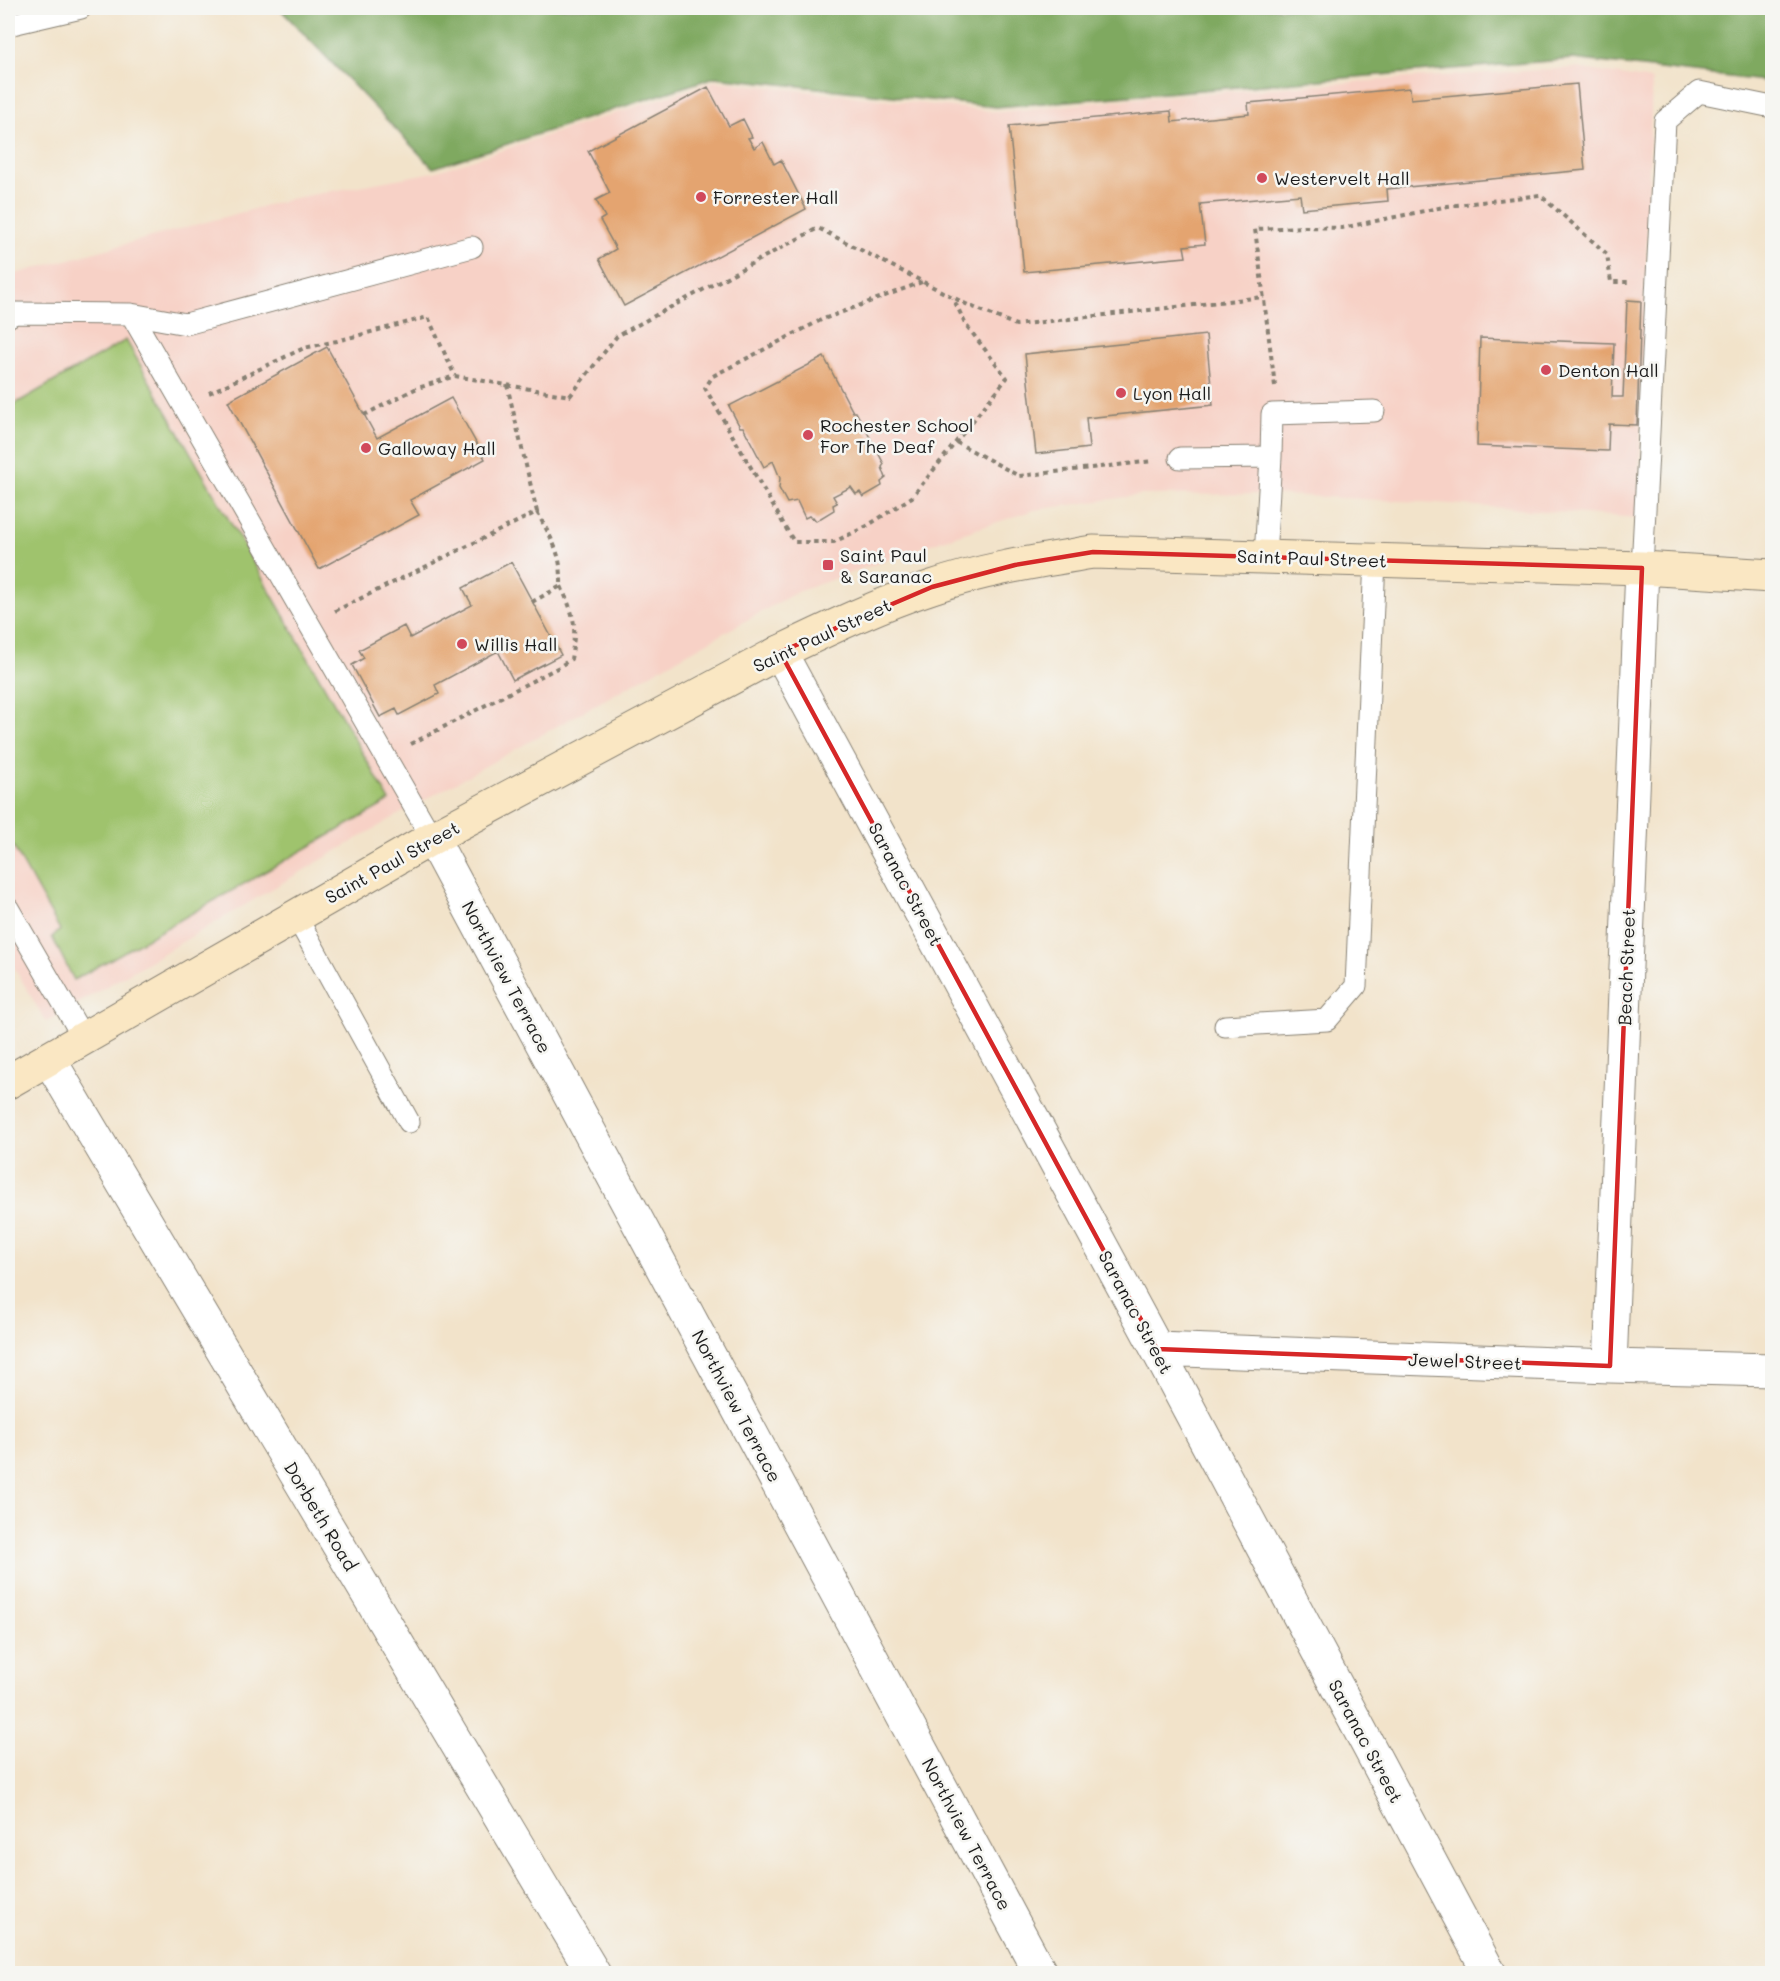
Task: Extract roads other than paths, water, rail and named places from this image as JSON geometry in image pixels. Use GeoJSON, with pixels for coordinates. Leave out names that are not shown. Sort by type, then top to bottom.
{"type":"FeatureCollection","features":[{"type":"Feature","properties":{"kind":"main road","name":"Saint Paul Street"},"geometry":{"type":"LineString","coordinates":[[8,1082],[432,838],[780,652],[838,624],[932,587],[1015,565],[1093,552],[1642,568],[1773,576]]}},
{"type":"Feature","properties":{"kind":"street","name":"Beach Street"},"geometry":{"type":"LineString","coordinates":[[1610,1366],[1642,568]]}},
{"type":"Feature","properties":{"kind":"street","name":"Saranac Street"},"geometry":{"type":"LineString","coordinates":[[780,652],[1157,1349],[1490,1974]]}},
{"type":"Feature","properties":{"kind":"street","name":"Northview Terrace"},"geometry":{"type":"LineString","coordinates":[[432,838],[1041,1974]]}},
{"type":"Feature","properties":{"kind":"street","name":"Dorbeth Road"},"geometry":{"type":"LineString","coordinates":[[49,1059],[594,1974]]}},
{"type":"Feature","properties":{"kind":"street","name":"Jewel Street"},"geometry":{"type":"LineString","coordinates":[[1157,1349],[1773,1370]]}},
{"type":"Feature","properties":{"kind":"lane"},"geometry":{"type":"LineString","coordinates":[[8,25],[81,8]]}},
{"type":"Feature","properties":{"kind":"lane"},"geometry":{"type":"LineString","coordinates":[[1642,568],[1665,121],[1699,92],[1773,107]]}},
{"type":"Feature","properties":{"kind":"lane"},"geometry":{"type":"LineString","coordinates":[[8,317],[15,313],[130,314],[186,324],[472,247]]}},
{"type":"Feature","properties":{"kind":"lane"},"geometry":{"type":"LineString","coordinates":[[130,314],[432,838]]}},
{"type":"Feature","properties":{"kind":"lane"},"geometry":{"type":"LineString","coordinates":[[1264,557],[1272,414],[1374,411]]}},
{"type":"Feature","properties":{"kind":"lane"},"geometry":{"type":"LineString","coordinates":[[1180,458],[1271,457]]}},
{"type":"Feature","properties":{"kind":"lane"},"geometry":{"type":"LineString","coordinates":[[1226,1026],[1327,1020],[1356,986],[1375,560]]}},
{"type":"Feature","properties":{"kind":"lane"},"geometry":{"type":"LineString","coordinates":[[8,908],[84,1039]]}},
{"type":"Feature","properties":{"kind":"lane"},"geometry":{"type":"LineString","coordinates":[[296,916],[409,1122]]}},
{"type":"Feature","properties":{"kind":"place","name":"Westervelt Hall"},"geometry":{"type":"Point","coordinates":[1262,178]}},
{"type":"Feature","properties":{"kind":"place","name":"Forrester Hall"},"geometry":{"type":"Point","coordinates":[701,197]}},
{"type":"Feature","properties":{"kind":"place","name":"Denton Hall"},"geometry":{"type":"Point","coordinates":[1546,370]}},
{"type":"Feature","properties":{"kind":"place","name":"Lyon Hall"},"geometry":{"type":"Point","coordinates":[1121,393]}},
{"type":"Feature","properties":{"kind":"place","name":"Rochester School For The Deaf"},"geometry":{"type":"Point","coordinates":[808,435]}},
{"type":"Feature","properties":{"kind":"place","name":"Galloway Hall"},"geometry":{"type":"Point","coordinates":[366,448]}},
{"type":"Feature","properties":{"kind":"place","name":"Saint Paul & Saranac"},"geometry":{"type":"Point","coordinates":[828,565]}},
{"type":"Feature","properties":{"kind":"place","name":"Willis Hall"},"geometry":{"type":"Point","coordinates":[462,644]}}]}
